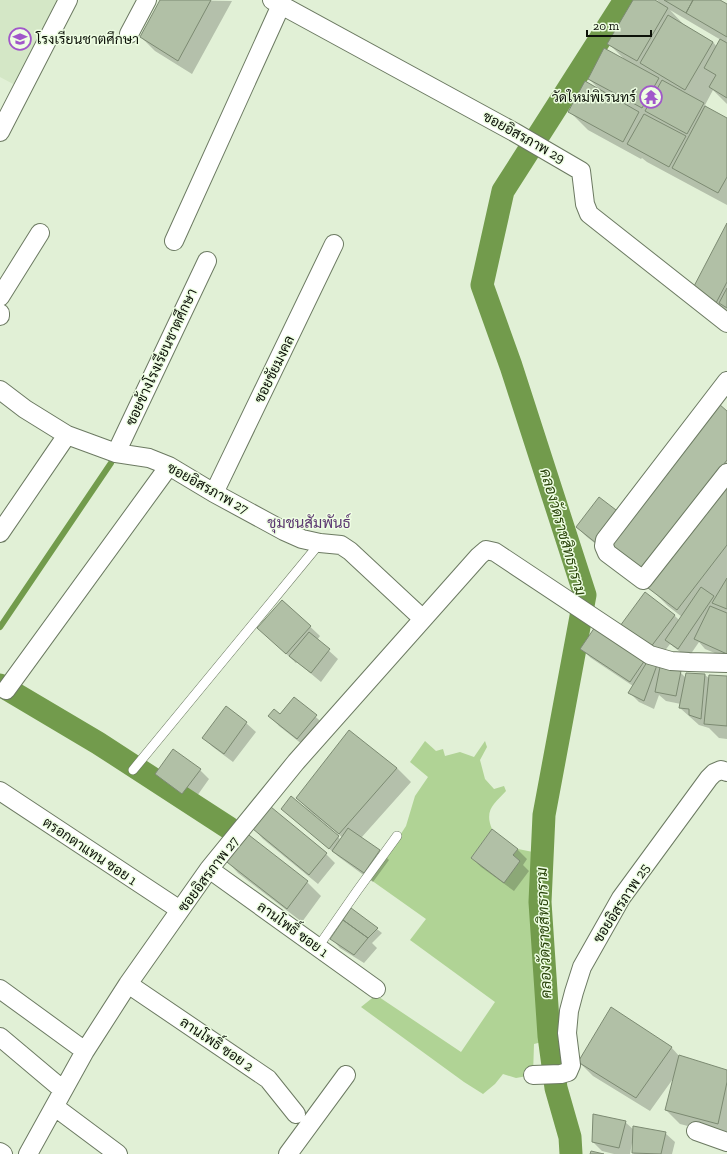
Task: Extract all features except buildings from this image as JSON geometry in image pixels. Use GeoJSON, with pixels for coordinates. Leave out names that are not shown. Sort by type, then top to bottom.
{"type":"FeatureCollection","features":[{"type":"Feature","properties":{"kind":"street"},"geometry":{"type":"LineString","coordinates":[[0,132],[68,0]]}},
{"type":"Feature","properties":{"kind":"street"},"geometry":{"type":"LineString","coordinates":[[129,34],[147,0]]}},
{"type":"Feature","properties":{"kind":"street"},"geometry":{"type":"LineString","coordinates":[[174,241],[277,3]]}},
{"type":"Feature","properties":{"kind":"street","name":"ซอยอิสรภาพ 29"},"geometry":{"type":"LineString","coordinates":[[277,3],[541,146],[581,171],[585,204],[589,214],[727,323]]}},
{"type":"Feature","properties":{"kind":"street"},"geometry":{"type":"LineString","coordinates":[[0,297],[40,233]]}},
{"type":"Feature","properties":{"kind":"street","name":"ซอยชัยมงคล"},"geometry":{"type":"LineString","coordinates":[[214,493],[334,244]]}},
{"type":"Feature","properties":{"kind":"street","name":"ซอยข้างโรงเรียนชาตศึกษา"},"geometry":{"type":"LineString","coordinates":[[116,453],[207,261]]}},
{"type":"Feature","properties":{"kind":"street","name":"ซอยอิสรภาพ 27"},"geometry":{"type":"LineString","coordinates":[[0,390],[25,409],[67,435],[116,453],[149,458],[169,466],[214,493],[284,531],[302,539],[320,543],[341,545],[350,551],[423,619]]}},
{"type":"Feature","properties":{"kind":"street"},"geometry":{"type":"LineString","coordinates":[[724,391],[605,540],[604,546],[607,553],[642,580],[727,473]]}},
{"type":"Feature","properties":{"kind":"street"},"geometry":{"type":"LineString","coordinates":[[0,533],[67,435]]}},
{"type":"Feature","properties":{"kind":"street"},"geometry":{"type":"LineString","coordinates":[[6,690],[169,466]]}},
{"type":"Feature","properties":{"kind":"street","name":"ซอยอิสรภาพ 27"},"geometry":{"type":"LineString","coordinates":[[28,1154],[85,1051],[128,984],[209,869],[296,762],[479,556],[486,550],[495,552],[650,655],[683,662],[727,663]]}},
{"type":"Feature","properties":{"kind":"street","name":"ซอยอิสรภาพ 25"},"geometry":{"type":"LineString","coordinates":[[533,1075],[566,1070],[567,1032],[574,992],[582,967],[621,898],[704,785],[714,772],[721,770],[727,772]]}},
{"type":"Feature","properties":{"kind":"street","name":"ตรอกตาแทน ซอย 1"},"geometry":{"type":"LineString","coordinates":[[0,791],[180,910]]}},
{"type":"Feature","properties":{"kind":"street","name":"ลานโพธิ์ ซอย 1"},"geometry":{"type":"LineString","coordinates":[[209,869],[376,989]]}},
{"type":"Feature","properties":{"kind":"street","name":"ลานโพธิ์ ซอย 2"},"geometry":{"type":"LineString","coordinates":[[128,984],[268,1079],[296,1114]]}},
{"type":"Feature","properties":{"kind":"street"},"geometry":{"type":"LineString","coordinates":[[0,989],[85,1051]]}},
{"type":"Feature","properties":{"kind":"street"},"geometry":{"type":"LineString","coordinates":[[0,1037],[63,1090]]}},
{"type":"Feature","properties":{"kind":"street"},"geometry":{"type":"LineString","coordinates":[[288,1154],[346,1075]]}},
{"type":"Feature","properties":{"kind":"street"},"geometry":{"type":"LineString","coordinates":[[55,1106],[118,1154]]}},
{"type":"Feature","properties":{"kind":"street"},"geometry":{"type":"LineString","coordinates":[[696,1131],[727,1142]]}},
{"type":"Feature","properties":{"kind":"lane"},"geometry":{"type":"LineString","coordinates":[[133,770],[320,543]]}},
{"type":"Feature","properties":{"kind":"lane"},"geometry":{"type":"LineString","coordinates":[[318,947],[397,836]]}},
{"type":"Feature","properties":{"kind":"shaded area","name":"โรงเรียนชาตศึกษา"},"geometry":{"type":"Polygon","coordinates":[[[0,0],[62,0],[15,85],[0,77],[0,0]]]}},
{"type":"Feature","properties":{"kind":"green space"},"geometry":{"type":"Polygon","coordinates":[[[425,741],[436,751],[443,749],[445,756],[460,752],[474,757],[485,741],[487,747],[480,760],[485,779],[494,789],[504,786],[506,791],[494,804],[490,812],[489,817],[492,829],[471,858],[504,882],[520,861],[513,855],[518,849],[533,852],[532,866],[542,1042],[534,1044],[533,1075],[516,1078],[503,1074],[495,1084],[483,1094],[464,1082],[361,1007],[376,995],[461,1052],[495,1002],[410,940],[426,919],[371,880],[406,826],[415,796],[428,777],[410,762],[425,741]]]}},
{"type":"Feature","properties":{"kind":"waterway","name":"คลองวัดราชสิทธาราม"},"geometry":{"type":"LineString","coordinates":[[571,1154],[570,1137],[556,1088],[549,1036],[540,902],[544,815],[585,595],[511,366],[482,285],[503,191],[625,0]]}},
{"type":"Feature","properties":{"kind":"waterway"},"geometry":{"type":"LineString","coordinates":[[0,627],[111,463]]}},
{"type":"Feature","properties":{"kind":"waterway"},"geometry":{"type":"LineString","coordinates":[[0,685],[98,743],[229,828]]}},
{"type":"Feature","properties":{"kind":"place","name":"โรงเรียนชาตศึกษา"},"geometry":{"type":"Point","coordinates":[20,39]}},
{"type":"Feature","properties":{"kind":"place","name":"วัดใหม่พิเรนทร์"},"geometry":{"type":"Point","coordinates":[651,97]}},
{"type":"Feature","properties":{"kind":"district","name":"ชุมชนสัมพันธ์"},"geometry":{"type":"Point","coordinates":[309,523]}}]}
